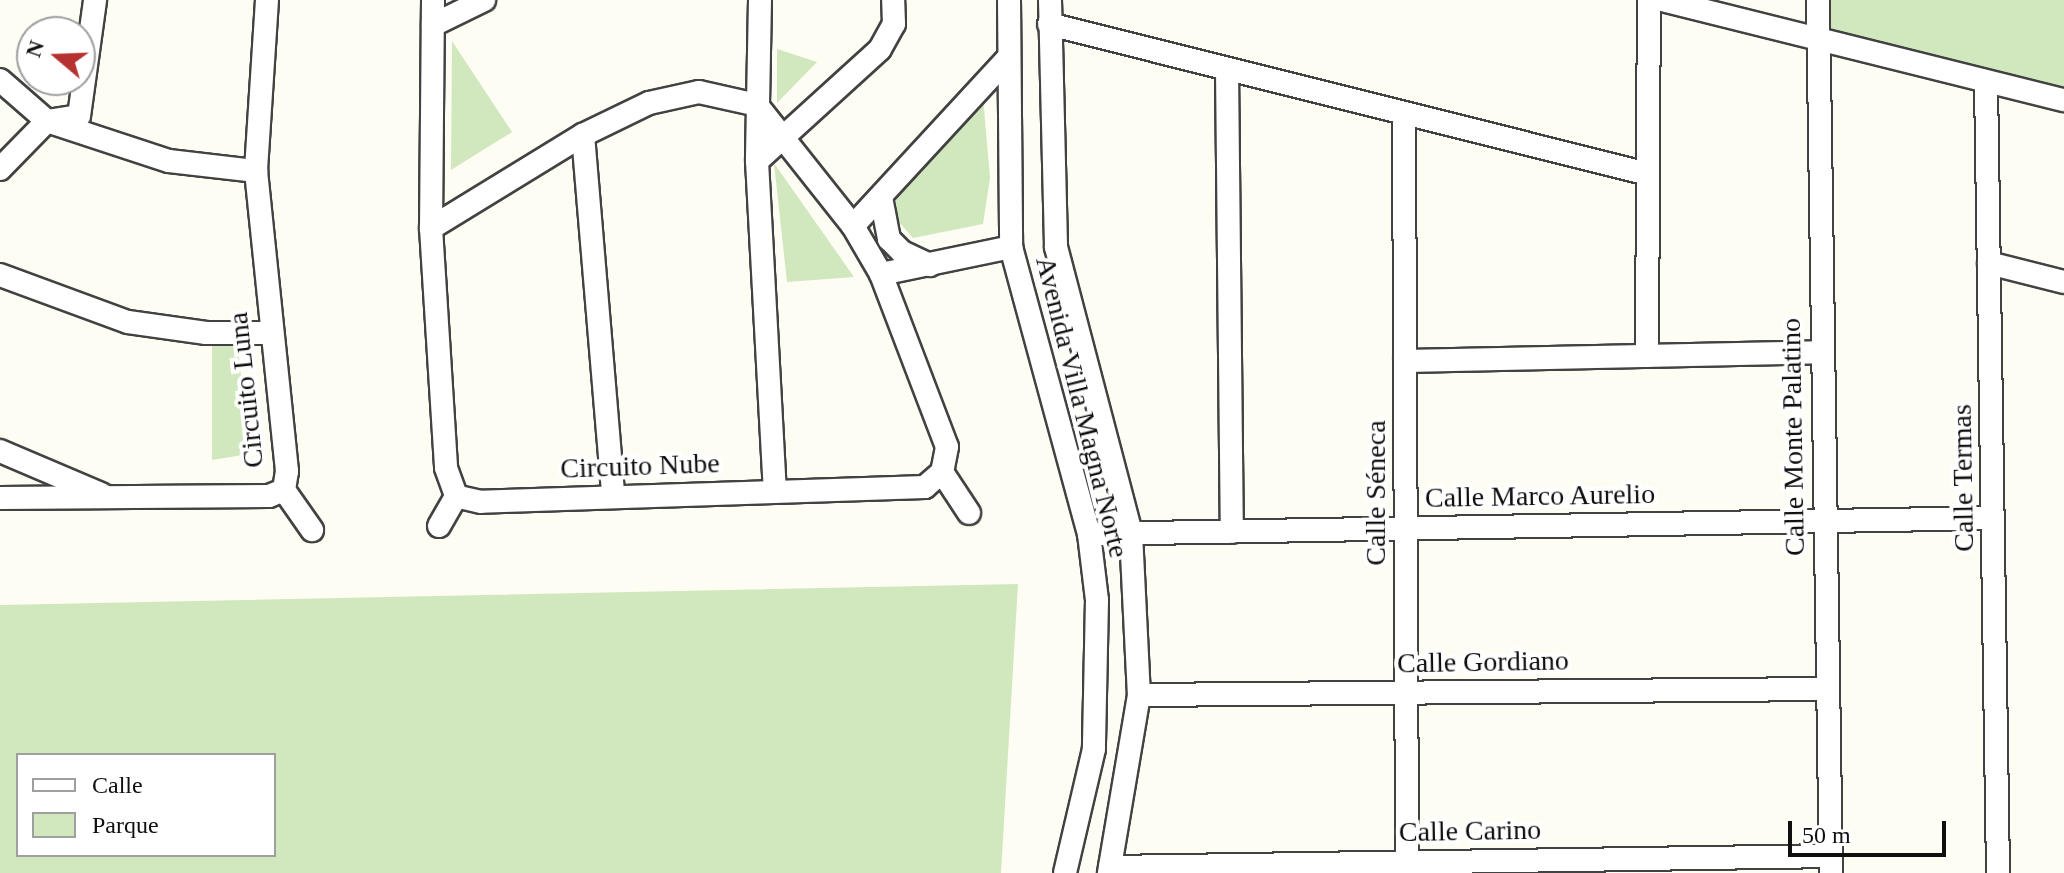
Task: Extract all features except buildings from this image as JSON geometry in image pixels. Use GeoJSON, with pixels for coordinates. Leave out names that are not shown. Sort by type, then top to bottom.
{"type":"FeatureCollection","features":[{"type":"Feature","properties":{"kind":"street"},"geometry":{"type":"LineString","coordinates":[[0,169],[47,121],[79,116],[95,0]]}},
{"type":"Feature","properties":{"kind":"street","name":"Circuito Luna"},"geometry":{"type":"LineString","coordinates":[[0,498],[269,496],[284,490],[287,471],[269,333],[256,171],[267,0]]}},
{"type":"Feature","properties":{"kind":"street"},"geometry":{"type":"LineString","coordinates":[[433,0],[431,228],[446,468],[456,496],[439,526]]}},
{"type":"Feature","properties":{"kind":"street"},"geometry":{"type":"LineString","coordinates":[[433,25],[484,0]]}},
{"type":"Feature","properties":{"kind":"street"},"geometry":{"type":"LineString","coordinates":[[760,0],[757,161],[775,492]]}},
{"type":"Feature","properties":{"kind":"street"},"geometry":{"type":"LineString","coordinates":[[757,161],[785,139],[880,49],[894,24],[893,0]]}},
{"type":"Feature","properties":{"kind":"street","name":"Avenida Villa Magna Norte"},"geometry":{"type":"LineString","coordinates":[[1009,0],[1011,247],[1089,534],[1097,600],[1094,749],[1065,873]]}},
{"type":"Feature","properties":{"kind":"street","name":"Avenida Villa Magna Norte"},"geometry":{"type":"LineString","coordinates":[[1050,0],[1056,247],[1131,533],[1139,695],[1110,870]]}},
{"type":"Feature","properties":{"kind":"street"},"geometry":{"type":"LineString","coordinates":[[1647,356],[1649,0]]}},
{"type":"Feature","properties":{"kind":"street"},"geometry":{"type":"LineString","coordinates":[[1662,0],[2064,100]]}},
{"type":"Feature","properties":{"kind":"street","name":"Calle Monte Palatino"},"geometry":{"type":"LineString","coordinates":[[1818,0],[1831,865]]}},
{"type":"Feature","properties":{"kind":"street"},"geometry":{"type":"LineString","coordinates":[[1049,24],[1648,174]]}},
{"type":"Feature","properties":{"kind":"street"},"geometry":{"type":"LineString","coordinates":[[853,226],[1009,57]]}},
{"type":"Feature","properties":{"kind":"street"},"geometry":{"type":"LineString","coordinates":[[1227,69],[1232,532]]}},
{"type":"Feature","properties":{"kind":"street"},"geometry":{"type":"LineString","coordinates":[[0,80],[47,121],[169,161],[256,171]]}},
{"type":"Feature","properties":{"kind":"street","name":"Calle Termas"},"geometry":{"type":"LineString","coordinates":[[1986,82],[1998,873]]}},
{"type":"Feature","properties":{"kind":"street"},"geometry":{"type":"LineString","coordinates":[[431,228],[583,135],[649,103],[683,94],[714,94],[757,105],[853,226],[881,274],[947,447],[942,472],[969,513]]}},
{"type":"Feature","properties":{"kind":"street","name":"Calle Séneca"},"geometry":{"type":"LineString","coordinates":[[1404,113],[1407,868]]}},
{"type":"Feature","properties":{"kind":"street"},"geometry":{"type":"LineString","coordinates":[[583,135],[613,496]]}},
{"type":"Feature","properties":{"kind":"street"},"geometry":{"type":"LineString","coordinates":[[881,197],[889,239],[902,252],[930,265]]}},
{"type":"Feature","properties":{"kind":"street"},"geometry":{"type":"LineString","coordinates":[[881,274],[1011,247]]}},
{"type":"Feature","properties":{"kind":"street"},"geometry":{"type":"LineString","coordinates":[[1989,263],[2064,282]]}},
{"type":"Feature","properties":{"kind":"street"},"geometry":{"type":"LineString","coordinates":[[0,275],[128,322],[206,333],[269,333]]}},
{"type":"Feature","properties":{"kind":"street"},"geometry":{"type":"LineString","coordinates":[[1405,361],[1822,352]]}},
{"type":"Feature","properties":{"kind":"street"},"geometry":{"type":"LineString","coordinates":[[0,451],[108,497]]}},
{"type":"Feature","properties":{"kind":"street","name":"Circuito Nube"},"geometry":{"type":"LineString","coordinates":[[456,496],[481,502],[925,487],[942,472]]}},
{"type":"Feature","properties":{"kind":"street"},"geometry":{"type":"LineString","coordinates":[[284,490],[312,530]]}},
{"type":"Feature","properties":{"kind":"street","name":"Calle Marco Aurelio"},"geometry":{"type":"LineString","coordinates":[[1089,534],[1993,518]]}},
{"type":"Feature","properties":{"kind":"street","name":"Calle Gordiano"},"geometry":{"type":"LineString","coordinates":[[1139,695],[1827,689]]}},
{"type":"Feature","properties":{"kind":"street","name":"Calle Carino"},"geometry":{"type":"LineString","coordinates":[[1110,870],[1831,865]]}},
{"type":"Feature","properties":{"kind":"green space"},"geometry":{"type":"Polygon","coordinates":[[[1822,0],[2064,0],[2064,91],[1817,39],[1822,0]]]}},
{"type":"Feature","properties":{"kind":"green space"},"geometry":{"type":"Polygon","coordinates":[[[452,41],[512,132],[451,170],[452,41]]]}},
{"type":"Feature","properties":{"kind":"green space"},"geometry":{"type":"Polygon","coordinates":[[[777,49],[817,62],[777,103],[777,49]]]}},
{"type":"Feature","properties":{"kind":"green space"},"geometry":{"type":"Polygon","coordinates":[[[983,97],[990,178],[983,224],[913,238],[897,220],[896,200],[983,97]]]}},
{"type":"Feature","properties":{"kind":"green space"},"geometry":{"type":"Polygon","coordinates":[[[774,163],[854,277],[787,282],[774,163]]]}},
{"type":"Feature","properties":{"kind":"green space"},"geometry":{"type":"Polygon","coordinates":[[[212,340],[238,347],[249,454],[212,460],[212,340]]]}},
{"type":"Feature","properties":{"kind":"green space"},"geometry":{"type":"Polygon","coordinates":[[[1018,584],[1001,873],[0,873],[0,605],[1018,584]]]}}]}
